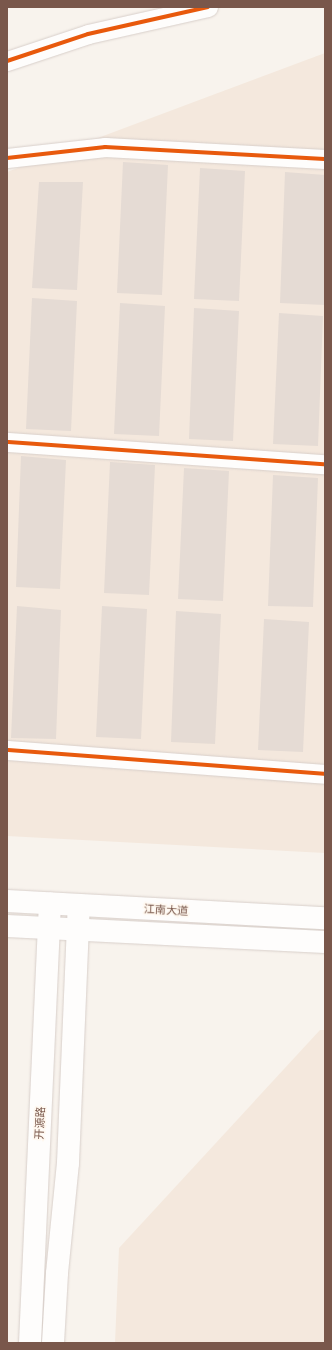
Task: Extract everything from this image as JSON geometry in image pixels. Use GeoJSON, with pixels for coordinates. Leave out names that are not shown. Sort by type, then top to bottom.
{"type":"FeatureCollection","features":[{"type":"Feature","properties":{"kind":"main road","name":"江南大道"},"geometry":{"type":"LineString","coordinates":[[7,901],[325,918]]}},
{"type":"Feature","properties":{"kind":"main road","name":"开源路"},"geometry":{"type":"LineString","coordinates":[[30,1343],[50,903]]}},
{"type":"Feature","properties":{"kind":"main road"},"geometry":{"type":"LineString","coordinates":[[53,1343],[57,1273],[68,1163],[79,905]]}},
{"type":"Feature","properties":{"kind":"main road"},"geometry":{"type":"LineString","coordinates":[[7,926],[325,942]]}},
{"type":"Feature","properties":{"kind":"street"},"geometry":{"type":"LineString","coordinates":[[7,61],[88,34],[208,7]]}},
{"type":"Feature","properties":{"kind":"street"},"geometry":{"type":"LineString","coordinates":[[7,158],[105,147],[325,159]]}},
{"type":"Feature","properties":{"kind":"street"},"geometry":{"type":"LineString","coordinates":[[7,442],[325,464]]}},
{"type":"Feature","properties":{"kind":"street"},"geometry":{"type":"LineString","coordinates":[[7,750],[325,774]]}},
{"type":"Feature","properties":{"kind":"shaded area"},"geometry":{"type":"Polygon","coordinates":[[[325,53],[325,853],[7,836],[7,172],[325,53]]]}},
{"type":"Feature","properties":{"kind":"shaded area"},"geometry":{"type":"Polygon","coordinates":[[[320,1030],[325,1030],[325,1343],[115,1343],[119,1248],[320,1030]]]}},
{"type":"Feature","properties":{"kind":"building"},"geometry":{"type":"Polygon","coordinates":[[[123,162],[168,165],[162,295],[117,293],[123,162]]]}},
{"type":"Feature","properties":{"kind":"building"},"geometry":{"type":"Polygon","coordinates":[[[200,168],[245,171],[239,301],[194,299],[200,168]]]}},
{"type":"Feature","properties":{"kind":"building"},"geometry":{"type":"Polygon","coordinates":[[[285,172],[325,175],[325,305],[280,303],[285,172]]]}},
{"type":"Feature","properties":{"kind":"building"},"geometry":{"type":"Polygon","coordinates":[[[39,182],[83,182],[77,290],[32,288],[39,182]]]}},
{"type":"Feature","properties":{"kind":"building"},"geometry":{"type":"Polygon","coordinates":[[[32,298],[77,301],[71,431],[26,429],[32,298]]]}},
{"type":"Feature","properties":{"kind":"building"},"geometry":{"type":"Polygon","coordinates":[[[120,303],[165,306],[159,436],[114,434],[120,303]]]}},
{"type":"Feature","properties":{"kind":"building"},"geometry":{"type":"Polygon","coordinates":[[[194,308],[239,311],[233,441],[189,439],[194,308]]]}},
{"type":"Feature","properties":{"kind":"building"},"geometry":{"type":"Polygon","coordinates":[[[279,313],[323,316],[318,446],[273,444],[279,313]]]}},
{"type":"Feature","properties":{"kind":"building"},"geometry":{"type":"Polygon","coordinates":[[[21,456],[66,460],[60,589],[16,587],[21,456]]]}},
{"type":"Feature","properties":{"kind":"building"},"geometry":{"type":"Polygon","coordinates":[[[110,462],[155,465],[149,595],[104,593],[110,462]]]}},
{"type":"Feature","properties":{"kind":"building"},"geometry":{"type":"Polygon","coordinates":[[[184,468],[229,471],[223,601],[178,599],[184,468]]]}},
{"type":"Feature","properties":{"kind":"building"},"geometry":{"type":"Polygon","coordinates":[[[273,475],[318,478],[313,607],[268,606],[273,475]]]}},
{"type":"Feature","properties":{"kind":"building"},"geometry":{"type":"Polygon","coordinates":[[[17,606],[61,610],[56,739],[11,738],[17,606]]]}},
{"type":"Feature","properties":{"kind":"building"},"geometry":{"type":"Polygon","coordinates":[[[102,606],[147,609],[141,739],[96,737],[102,606]]]}},
{"type":"Feature","properties":{"kind":"building"},"geometry":{"type":"Polygon","coordinates":[[[176,611],[221,614],[215,744],[171,742],[176,611]]]}},
{"type":"Feature","properties":{"kind":"building"},"geometry":{"type":"Polygon","coordinates":[[[264,619],[309,622],[303,752],[258,750],[264,619]]]}},
{"type":"Feature","properties":{"kind":"cycle path"},"geometry":{"type":"LineString","coordinates":[[7,61],[88,34],[208,7]]}},
{"type":"Feature","properties":{"kind":"cycle path"},"geometry":{"type":"LineString","coordinates":[[7,158],[105,147],[325,159]]}},
{"type":"Feature","properties":{"kind":"cycle path"},"geometry":{"type":"LineString","coordinates":[[7,442],[325,464]]}},
{"type":"Feature","properties":{"kind":"cycle path"},"geometry":{"type":"LineString","coordinates":[[7,750],[325,774]]}}]}
